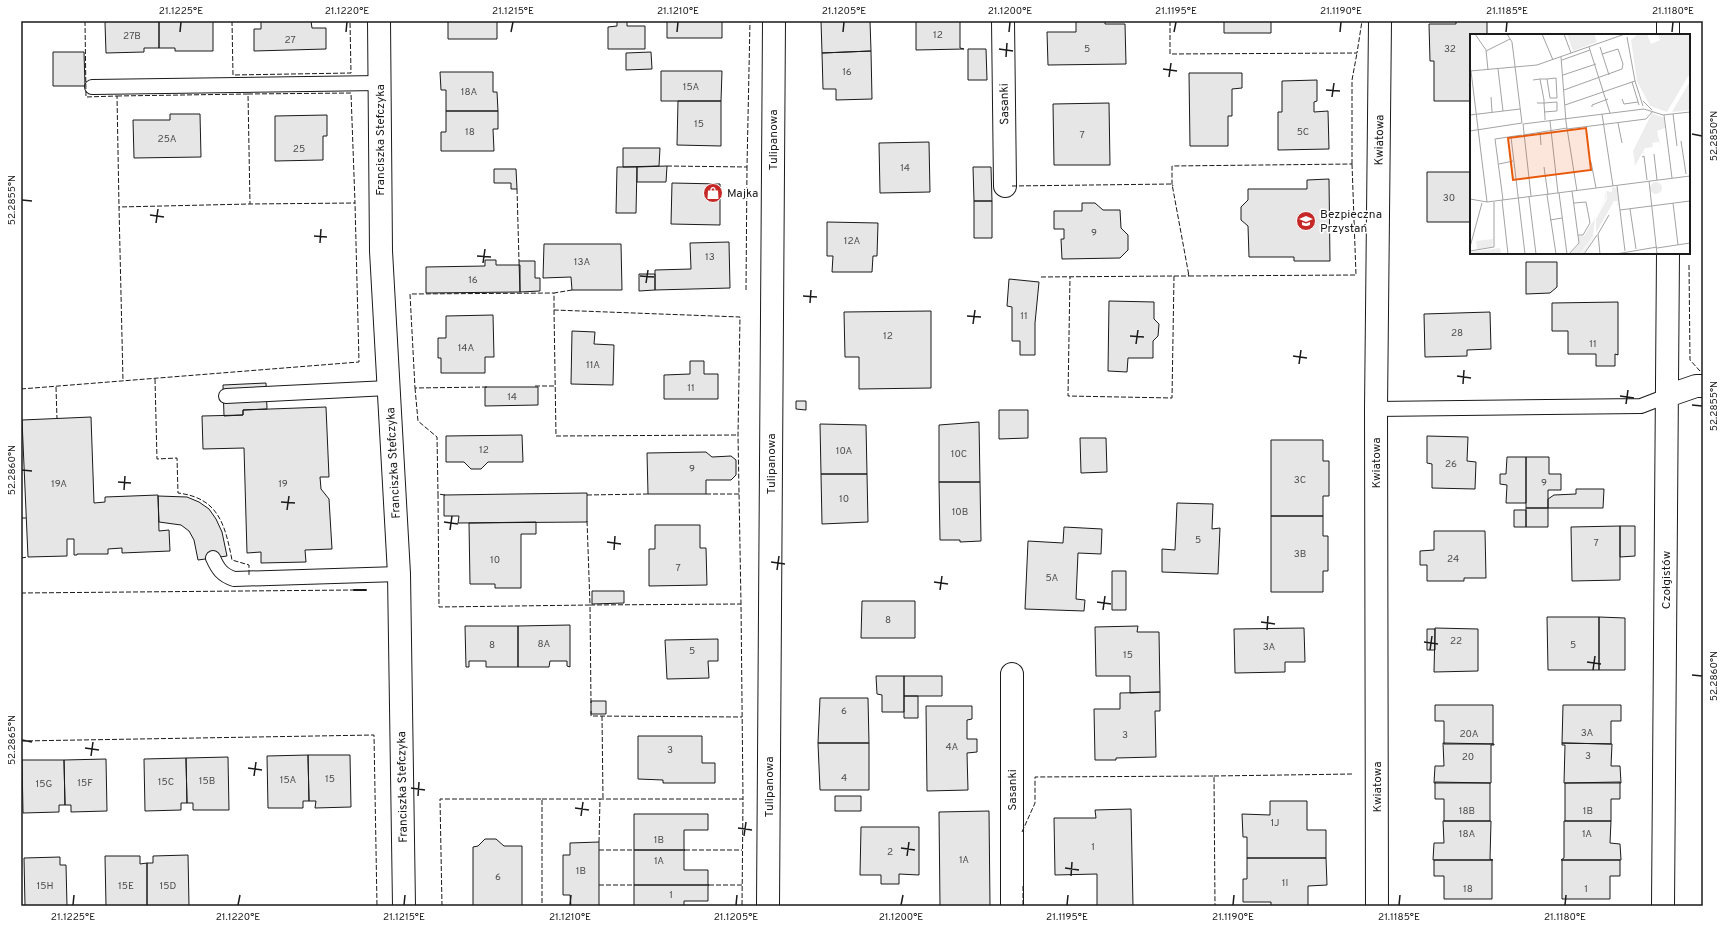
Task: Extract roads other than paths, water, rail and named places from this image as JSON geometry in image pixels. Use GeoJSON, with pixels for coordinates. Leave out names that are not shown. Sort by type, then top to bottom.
{"type":"FeatureCollection","features":[{"type":"Feature","properties":{"kind":"street","name":"Franciszka Stefczyka"},"geometry":{"type":"LineString","coordinates":[[379,21],[381,251],[399,574],[404,906]]}},
{"type":"Feature","properties":{"kind":"street","name":"Tulipanowa"},"geometry":{"type":"LineString","coordinates":[[768,906],[774,21]]}},
{"type":"Feature","properties":{"kind":"street","name":"Sasanki"},"geometry":{"type":"LineString","coordinates":[[1003,21],[1005,186]]}},
{"type":"Feature","properties":{"kind":"street","name":"Kwiatowa"},"geometry":{"type":"LineString","coordinates":[[1377,906],[1376,409],[1380,21]]}},
{"type":"Feature","properties":{"kind":"street"},"geometry":{"type":"LineString","coordinates":[[1668,21],[1668,34]]}},
{"type":"Feature","properties":{"kind":"street","name":"Czołgistów"},"geometry":{"type":"LineString","coordinates":[[1663,906],[1668,254]]}},
{"type":"Feature","properties":{"kind":"street"},"geometry":{"type":"LineString","coordinates":[[1668,396],[1696,386],[1703,386]]}},
{"type":"Feature","properties":{"kind":"street","name":"Sasanki"},"geometry":{"type":"LineString","coordinates":[[1012,674],[1012,906]]}},
{"type":"Feature","properties":{"kind":"lane"},"geometry":{"type":"LineString","coordinates":[[92,87],[380,83]]}},
{"type":"Feature","properties":{"kind":"lane"},"geometry":{"type":"LineString","coordinates":[[226,396],[388,388]]}},
{"type":"Feature","properties":{"kind":"lane"},"geometry":{"type":"LineString","coordinates":[[1376,409],[1641,406],[1668,396]]}},
{"type":"Feature","properties":{"kind":"lane"},"geometry":{"type":"LineString","coordinates":[[213,558],[218,569],[225,576],[234,579],[399,574]]}},
{"type":"Feature","properties":{"kind":"place","name":"Majka"},"geometry":{"type":"Point","coordinates":[713,193]}},
{"type":"Feature","properties":{"kind":"place","name":"Bezpieczna Przystań"},"geometry":{"type":"Point","coordinates":[1306,221]}}]}
